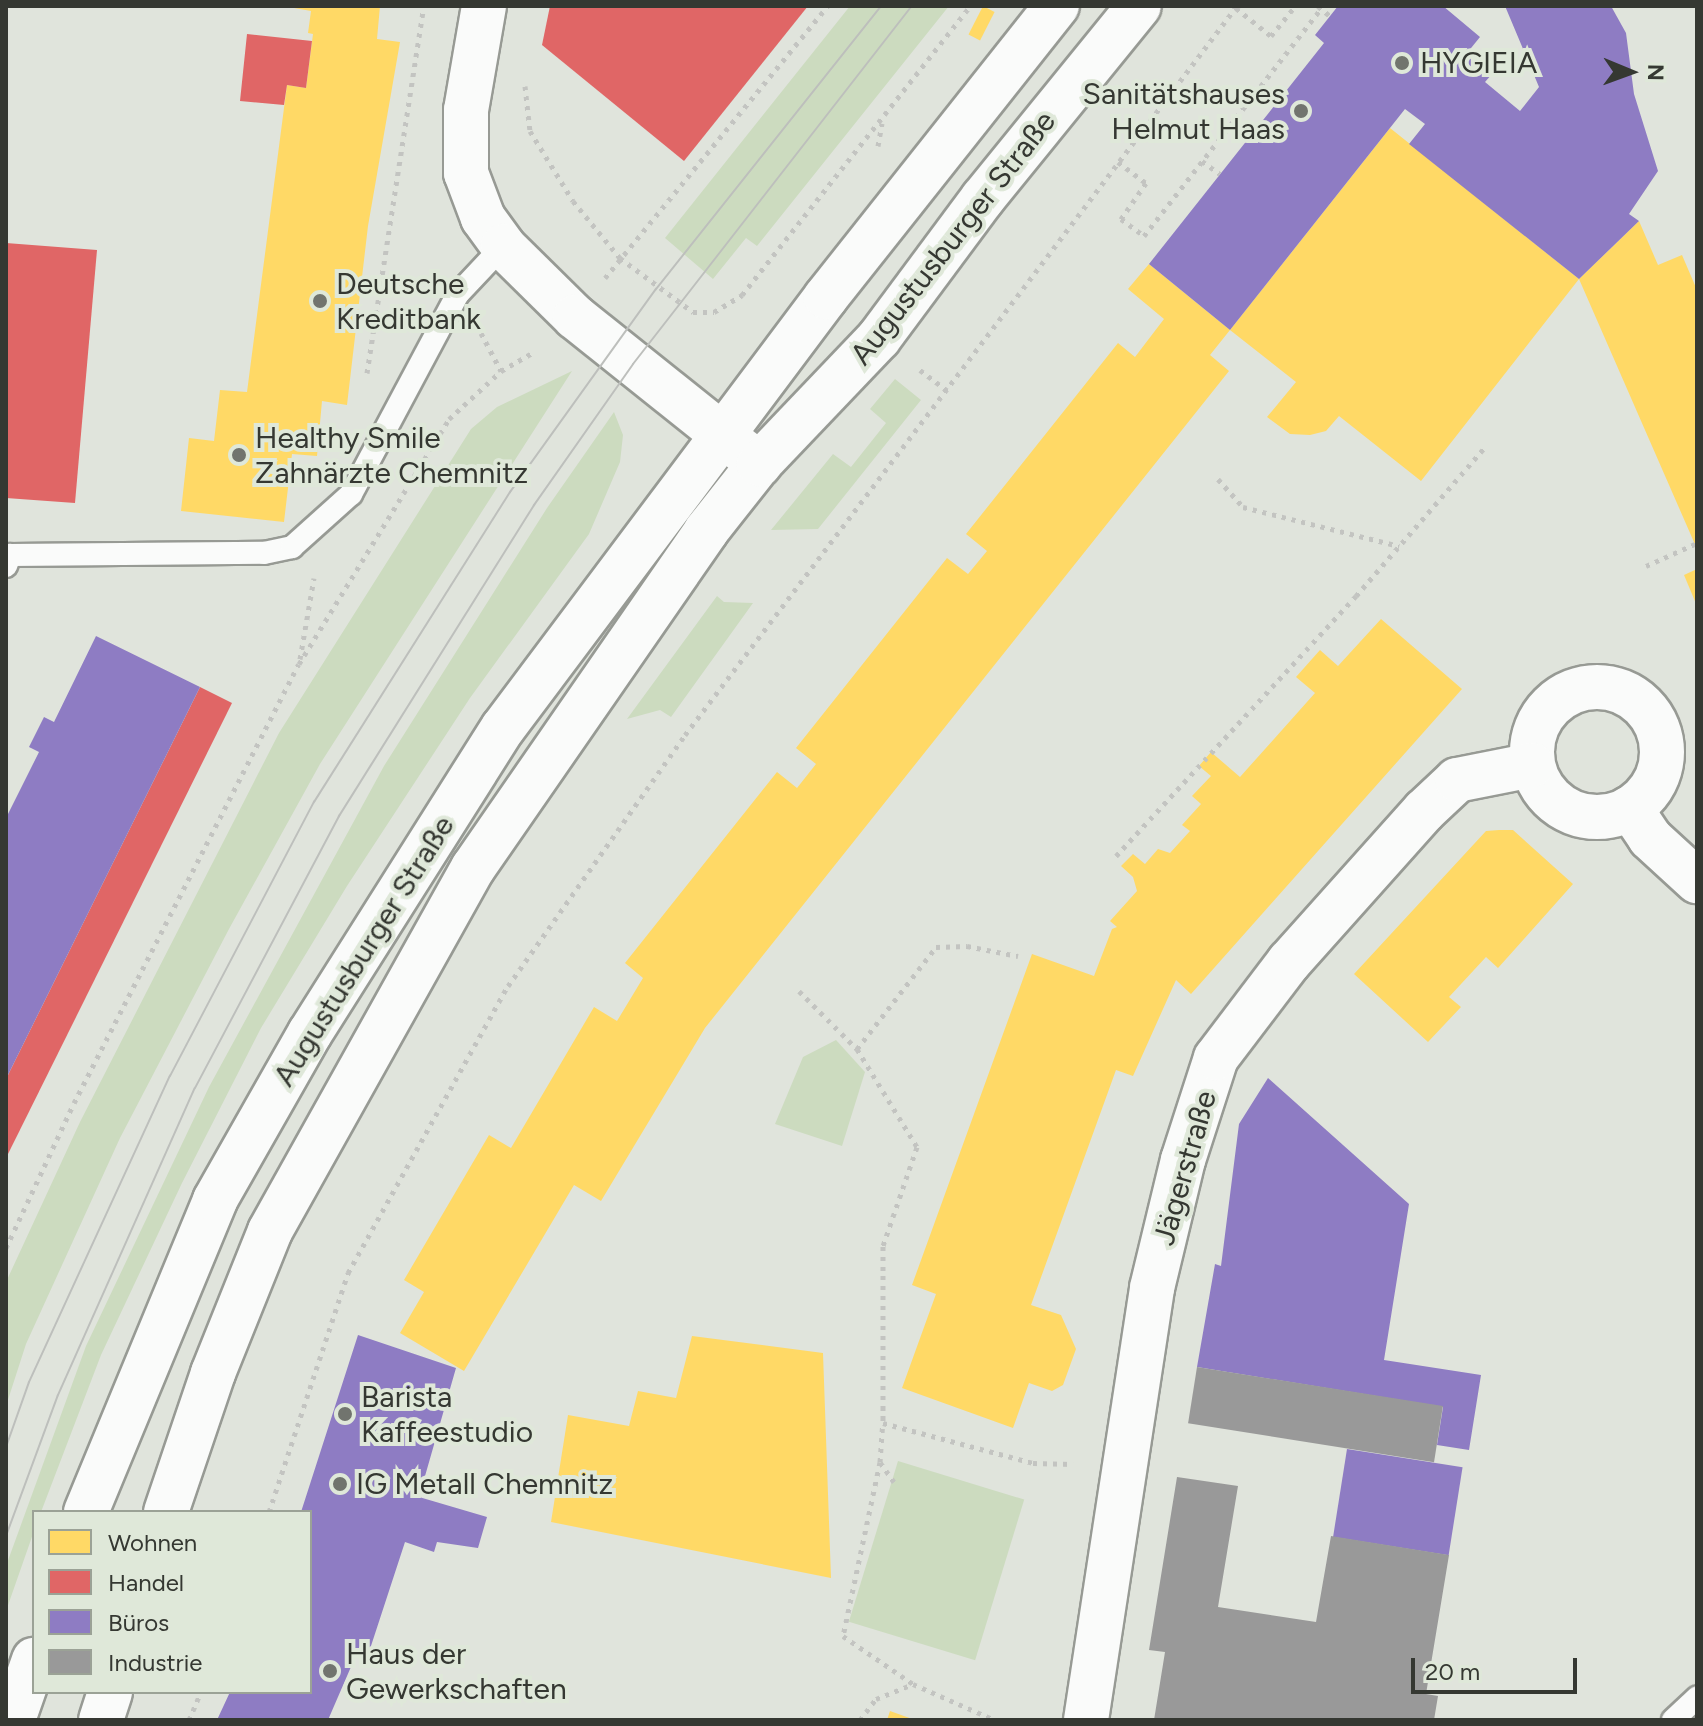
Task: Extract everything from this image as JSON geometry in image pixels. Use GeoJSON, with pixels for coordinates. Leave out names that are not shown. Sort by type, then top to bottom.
{"type":"FeatureCollection","features":[{"type":"Feature","properties":{"kind":"main road"},"geometry":{"type":"LineString","coordinates":[[484,6],[466,110],[466,173],[483,218],[503,246],[575,317],[759,464]]}},
{"type":"Feature","properties":{"kind":"main road","name":"Augustusburger Straße"},"geometry":{"type":"LineString","coordinates":[[87,1510],[215,1200],[310,1033],[503,728],[722,435],[1057,6]]}},
{"type":"Feature","properties":{"kind":"main road","name":"Augustusburger Straße"},"geometry":{"type":"LineString","coordinates":[[167,1510],[213,1373],[270,1231],[473,868],[759,464],[879,338],[983,198],[1139,6]]}},
{"type":"Feature","properties":{"kind":"main road"},"geometry":{"type":"LineString","coordinates":[[1586,687],[1627,693],[1656,723],[1662,743],[1654,784],[1630,808],[1603,817],[1566,809],[1551,798],[1533,765],[1532,745],[1549,707],[1586,687]]}},
{"type":"Feature","properties":{"kind":"main road","name":"Jägerstraße"},"geometry":{"type":"LineString","coordinates":[[1086,1720],[1152,1288],[1183,1160],[1216,1058],[1289,962],[1457,780],[1533,765]]}},
{"type":"Feature","properties":{"kind":"main road"},"geometry":{"type":"LineString","coordinates":[[1630,808],[1650,838],[1697,881]]}},
{"type":"Feature","properties":{"kind":"main road"},"geometry":{"type":"LineString","coordinates":[[13,1720],[32,1666]]}},
{"type":"Feature","properties":{"kind":"main road"},"geometry":{"type":"LineString","coordinates":[[101,1720],[109,1694]]}},
{"type":"Feature","properties":{"kind":"lane"},"geometry":{"type":"LineString","coordinates":[[6,566],[10,555],[264,553],[292,547],[351,494],[458,294],[503,246]]}},
{"type":"Feature","properties":{"kind":"lane"},"geometry":{"type":"LineString","coordinates":[[1673,1720],[1697,1698]]}},
{"type":"Feature","properties":{"kind":"path"},"geometry":{"type":"LineString","coordinates":[[365,389],[424,6]]}},
{"type":"Feature","properties":{"kind":"path"},"geometry":{"type":"LineString","coordinates":[[6,1248],[74,1103],[299,664],[449,419],[501,371],[542,347],[575,317],[828,6]]}},
{"type":"Feature","properties":{"kind":"path"},"geometry":{"type":"LineString","coordinates":[[523,71],[530,131],[573,201],[620,258],[693,312],[714,312],[742,295],[970,6]]}},
{"type":"Feature","properties":{"kind":"path"},"geometry":{"type":"LineString","coordinates":[[270,1510],[348,1273],[508,986],[685,735],[1236,7],[1271,36],[1295,6]]}},
{"type":"Feature","properties":{"kind":"path"},"geometry":{"type":"LineString","coordinates":[[1118,162],[1146,183],[1121,219],[1144,236],[1319,7],[1330,16]]}},
{"type":"Feature","properties":{"kind":"path"},"geometry":{"type":"LineString","coordinates":[[1202,161],[1220,174]]}},
{"type":"Feature","properties":{"kind":"path"},"geometry":{"type":"LineString","coordinates":[[1116,856],[1399,546],[1485,447]]}},
{"type":"Feature","properties":{"kind":"path"},"geometry":{"type":"LineString","coordinates":[[1218,479],[1243,507],[1399,546]]}},
{"type":"Feature","properties":{"kind":"path"},"geometry":{"type":"LineString","coordinates":[[299,664],[313,598],[317,527]]}},
{"type":"Feature","properties":{"kind":"path"},"geometry":{"type":"LineString","coordinates":[[1646,566],[1697,543]]}},
{"type":"Feature","properties":{"kind":"path"},"geometry":{"type":"LineString","coordinates":[[857,1049],[936,947],[967,946],[1018,956]]}},
{"type":"Feature","properties":{"kind":"path"},"geometry":{"type":"LineString","coordinates":[[799,991],[857,1049],[917,1147],[883,1246],[883,1423],[880,1462],[843,1636],[913,1684],[995,1720]]}},
{"type":"Feature","properties":{"kind":"path"},"geometry":{"type":"LineString","coordinates":[[883,1423],[1033,1463],[1126,1464]]}},
{"type":"Feature","properties":{"kind":"path"},"geometry":{"type":"LineString","coordinates":[[880,1462],[894,1482]]}},
{"type":"Feature","properties":{"kind":"path"},"geometry":{"type":"LineString","coordinates":[[860,1720],[876,1699],[913,1684]]}},
{"type":"Feature","properties":{"kind":"path"},"geometry":{"type":"LineString","coordinates":[[189,1720],[200,1694]]}},
{"type":"Feature","properties":{"kind":"green space"},"geometry":{"type":"Polygon","coordinates":[[[850,6],[949,6],[757,246],[746,238],[713,279],[665,238],[850,6]]]}},
{"type":"Feature","properties":{"kind":"green space"},"geometry":{"type":"Polygon","coordinates":[[[572,371],[320,764],[229,929],[120,1138],[26,1344],[6,1406],[6,1282],[80,1122],[279,733],[471,429],[497,407],[572,371]]]}},
{"type":"Feature","properties":{"kind":"green space"},"geometry":{"type":"Polygon","coordinates":[[[895,379],[921,400],[818,529],[771,530],[833,454],[851,467],[886,423],[870,409],[895,379]]]}},
{"type":"Feature","properties":{"kind":"green space"},"geometry":{"type":"Polygon","coordinates":[[[614,412],[623,435],[620,462],[589,534],[470,698],[347,886],[261,1028],[182,1183],[101,1355],[42,1510],[32,1510],[32,1537],[6,1611],[6,1566],[86,1346],[209,1087],[384,766],[547,508],[614,412]]]}},
{"type":"Feature","properties":{"kind":"green space"},"geometry":{"type":"Polygon","coordinates":[[[717,596],[724,602],[753,603],[671,717],[660,710],[627,719],[717,596]]]}},
{"type":"Feature","properties":{"kind":"green space"},"geometry":{"type":"Polygon","coordinates":[[[836,1040],[865,1072],[842,1146],[775,1124],[803,1057],[836,1040]]]}},
{"type":"Feature","properties":{"kind":"green space"},"geometry":{"type":"Polygon","coordinates":[[[898,1461],[1024,1500],[975,1660],[849,1622],[898,1461]]]}},
{"type":"Feature","properties":{"kind":"building: Wohnen"},"geometry":{"type":"Polygon","coordinates":[[[283,6],[380,6],[377,39],[400,42],[368,226],[347,405],[322,401],[317,456],[292,454],[284,522],[181,511],[189,438],[214,441],[220,390],[247,392],[287,85],[306,88],[313,34],[308,33],[311,11],[283,6]]]}},
{"type":"Feature","properties":{"kind":"building: Wohnen"},"geometry":{"type":"Polygon","coordinates":[[[983,6],[995,12],[980,40],[968,35],[983,6]]]}},
{"type":"Feature","properties":{"kind":"building: Wohnen"},"geometry":{"type":"Polygon","coordinates":[[[1390,128],[1579,279],[1421,481],[1339,416],[1326,431],[1310,435],[1290,434],[1267,417],[1296,382],[1230,330],[1390,128]]]}},
{"type":"Feature","properties":{"kind":"building: Wohnen"},"geometry":{"type":"Polygon","coordinates":[[[1639,221],[1658,265],[1682,255],[1697,290],[1697,549],[1579,279],[1639,221]]]}},
{"type":"Feature","properties":{"kind":"building: Wohnen"},"geometry":{"type":"Polygon","coordinates":[[[1149,264],[1230,330],[1210,355],[1229,371],[705,1028],[601,1201],[574,1185],[464,1371],[400,1333],[424,1292],[404,1280],[489,1135],[511,1148],[594,1007],[617,1021],[643,978],[625,963],[777,772],[797,788],[816,764],[796,748],[947,558],[968,574],[987,551],[966,534],[1118,343],[1135,357],[1164,319],[1128,289],[1149,264]]]}},
{"type":"Feature","properties":{"kind":"building: Wohnen"},"geometry":{"type":"Polygon","coordinates":[[[1697,569],[1697,606],[1684,575],[1697,569]]]}},
{"type":"Feature","properties":{"kind":"building: Wohnen"},"geometry":{"type":"Polygon","coordinates":[[[1381,619],[1462,689],[1191,994],[1176,980],[1133,1076],[1116,1070],[1031,1305],[1061,1315],[1076,1349],[1063,1385],[1052,1391],[1029,1383],[1013,1428],[902,1388],[936,1294],[912,1285],[1032,954],[1094,976],[1112,929],[1117,927],[1110,921],[1137,891],[1133,877],[1121,866],[1133,854],[1145,864],[1158,849],[1170,853],[1190,831],[1182,825],[1201,804],[1192,796],[1211,776],[1199,766],[1211,752],[1240,777],[1315,693],[1296,677],[1320,650],[1338,666],[1381,619]]]}},
{"type":"Feature","properties":{"kind":"building: Wohnen"},"geometry":{"type":"Polygon","coordinates":[[[1513,830],[1573,884],[1498,968],[1486,957],[1449,997],[1461,1007],[1428,1042],[1354,974],[1486,831],[1513,830]]]}},
{"type":"Feature","properties":{"kind":"building: Wohnen"},"geometry":{"type":"Polygon","coordinates":[[[692,1336],[823,1353],[831,1578],[551,1522],[568,1415],[629,1426],[638,1391],[676,1398],[692,1336]]]}},
{"type":"Feature","properties":{"kind":"building: Wohnen"},"geometry":{"type":"Polygon","coordinates":[[[890,1711],[915,1720],[887,1720],[890,1711]]]}},
{"type":"Feature","properties":{"kind":"building: Handel"},"geometry":{"type":"Polygon","coordinates":[[[550,6],[808,6],[684,161],[542,45],[550,6]]]}},
{"type":"Feature","properties":{"kind":"building: Handel"},"geometry":{"type":"Polygon","coordinates":[[[247,34],[312,41],[306,88],[287,85],[284,105],[240,101],[247,34]]]}},
{"type":"Feature","properties":{"kind":"building: Handel"},"geometry":{"type":"Polygon","coordinates":[[[6,243],[97,250],[75,503],[6,498],[6,243]]]}},
{"type":"Feature","properties":{"kind":"building: Handel"},"geometry":{"type":"Polygon","coordinates":[[[200,687],[232,703],[6,1158],[6,1079],[200,687]]]}},
{"type":"Feature","properties":{"kind":"building: Büros"},"geometry":{"type":"Polygon","coordinates":[[[1338,6],[1443,6],[1480,37],[1467,53],[1492,74],[1485,82],[1520,111],[1539,87],[1505,6],[1611,6],[1626,33],[1634,94],[1658,171],[1629,214],[1639,221],[1579,279],[1409,144],[1425,124],[1405,109],[1230,330],[1149,264],[1324,43],[1315,35],[1338,6]]]}},
{"type":"Feature","properties":{"kind":"building: Büros"},"geometry":{"type":"Polygon","coordinates":[[[96,636],[200,687],[6,1079],[6,818],[39,752],[29,747],[44,717],[54,722],[96,636]]]}},
{"type":"Feature","properties":{"kind":"building: Büros"},"geometry":{"type":"Polygon","coordinates":[[[1268,1078],[1409,1204],[1384,1360],[1481,1375],[1469,1450],[1437,1445],[1443,1407],[1197,1367],[1215,1264],[1221,1266],[1239,1124],[1268,1078]]]}},
{"type":"Feature","properties":{"kind":"building: Büros"},"geometry":{"type":"Polygon","coordinates":[[[358,1335],[456,1368],[419,1497],[487,1517],[478,1548],[437,1542],[434,1552],[405,1542],[370,1649],[360,1646],[328,1720],[217,1720],[229,1694],[312,1694],[312,1510],[302,1510],[358,1335]]]}},
{"type":"Feature","properties":{"kind":"building: Büros"},"geometry":{"type":"Polygon","coordinates":[[[1347,1449],[1463,1467],[1449,1555],[1333,1537],[1347,1449]]]}},
{"type":"Feature","properties":{"kind":"building: Industrie"},"geometry":{"type":"Polygon","coordinates":[[[1197,1367],[1443,1406],[1434,1462],[1188,1423],[1197,1367]]]}},
{"type":"Feature","properties":{"kind":"building: Industrie"},"geometry":{"type":"Polygon","coordinates":[[[1177,1477],[1238,1486],[1218,1607],[1316,1622],[1331,1536],[1449,1555],[1426,1694],[1438,1696],[1434,1720],[1154,1720],[1165,1652],[1149,1650],[1177,1477]]]}},
{"type":"Feature","properties":{"kind":"tram line"},"geometry":{"type":"LineString","coordinates":[[6,1447],[29,1382],[170,1076],[314,802],[510,492],[656,289],[881,6]]}},
{"type":"Feature","properties":{"kind":"tram line"},"geometry":{"type":"LineString","coordinates":[[6,1536],[58,1395],[195,1088],[339,816],[534,505],[633,364],[912,6]]}},
{"type":"Feature","properties":{"kind":"place","name":"HYGIEIA"},"geometry":{"type":"Point","coordinates":[1402,63]}},
{"type":"Feature","properties":{"kind":"place","name":"Sanitätshauses Helmut Haas"},"geometry":{"type":"Point","coordinates":[1301,111]}},
{"type":"Feature","properties":{"kind":"place","name":"Deutsche Kreditbank"},"geometry":{"type":"Point","coordinates":[320,301]}},
{"type":"Feature","properties":{"kind":"place","name":"Healthy Smile Zahnärzte Chemnitz"},"geometry":{"type":"Point","coordinates":[239,455]}},
{"type":"Feature","properties":{"kind":"place","name":"Barista Kaffeestudio"},"geometry":{"type":"Point","coordinates":[345,1414]}},
{"type":"Feature","properties":{"kind":"place","name":"IG Metall Chemnitz"},"geometry":{"type":"Point","coordinates":[340,1484]}},
{"type":"Feature","properties":{"kind":"place","name":"Haus der Gewerkschaften"},"geometry":{"type":"Point","coordinates":[330,1671]}}]}
